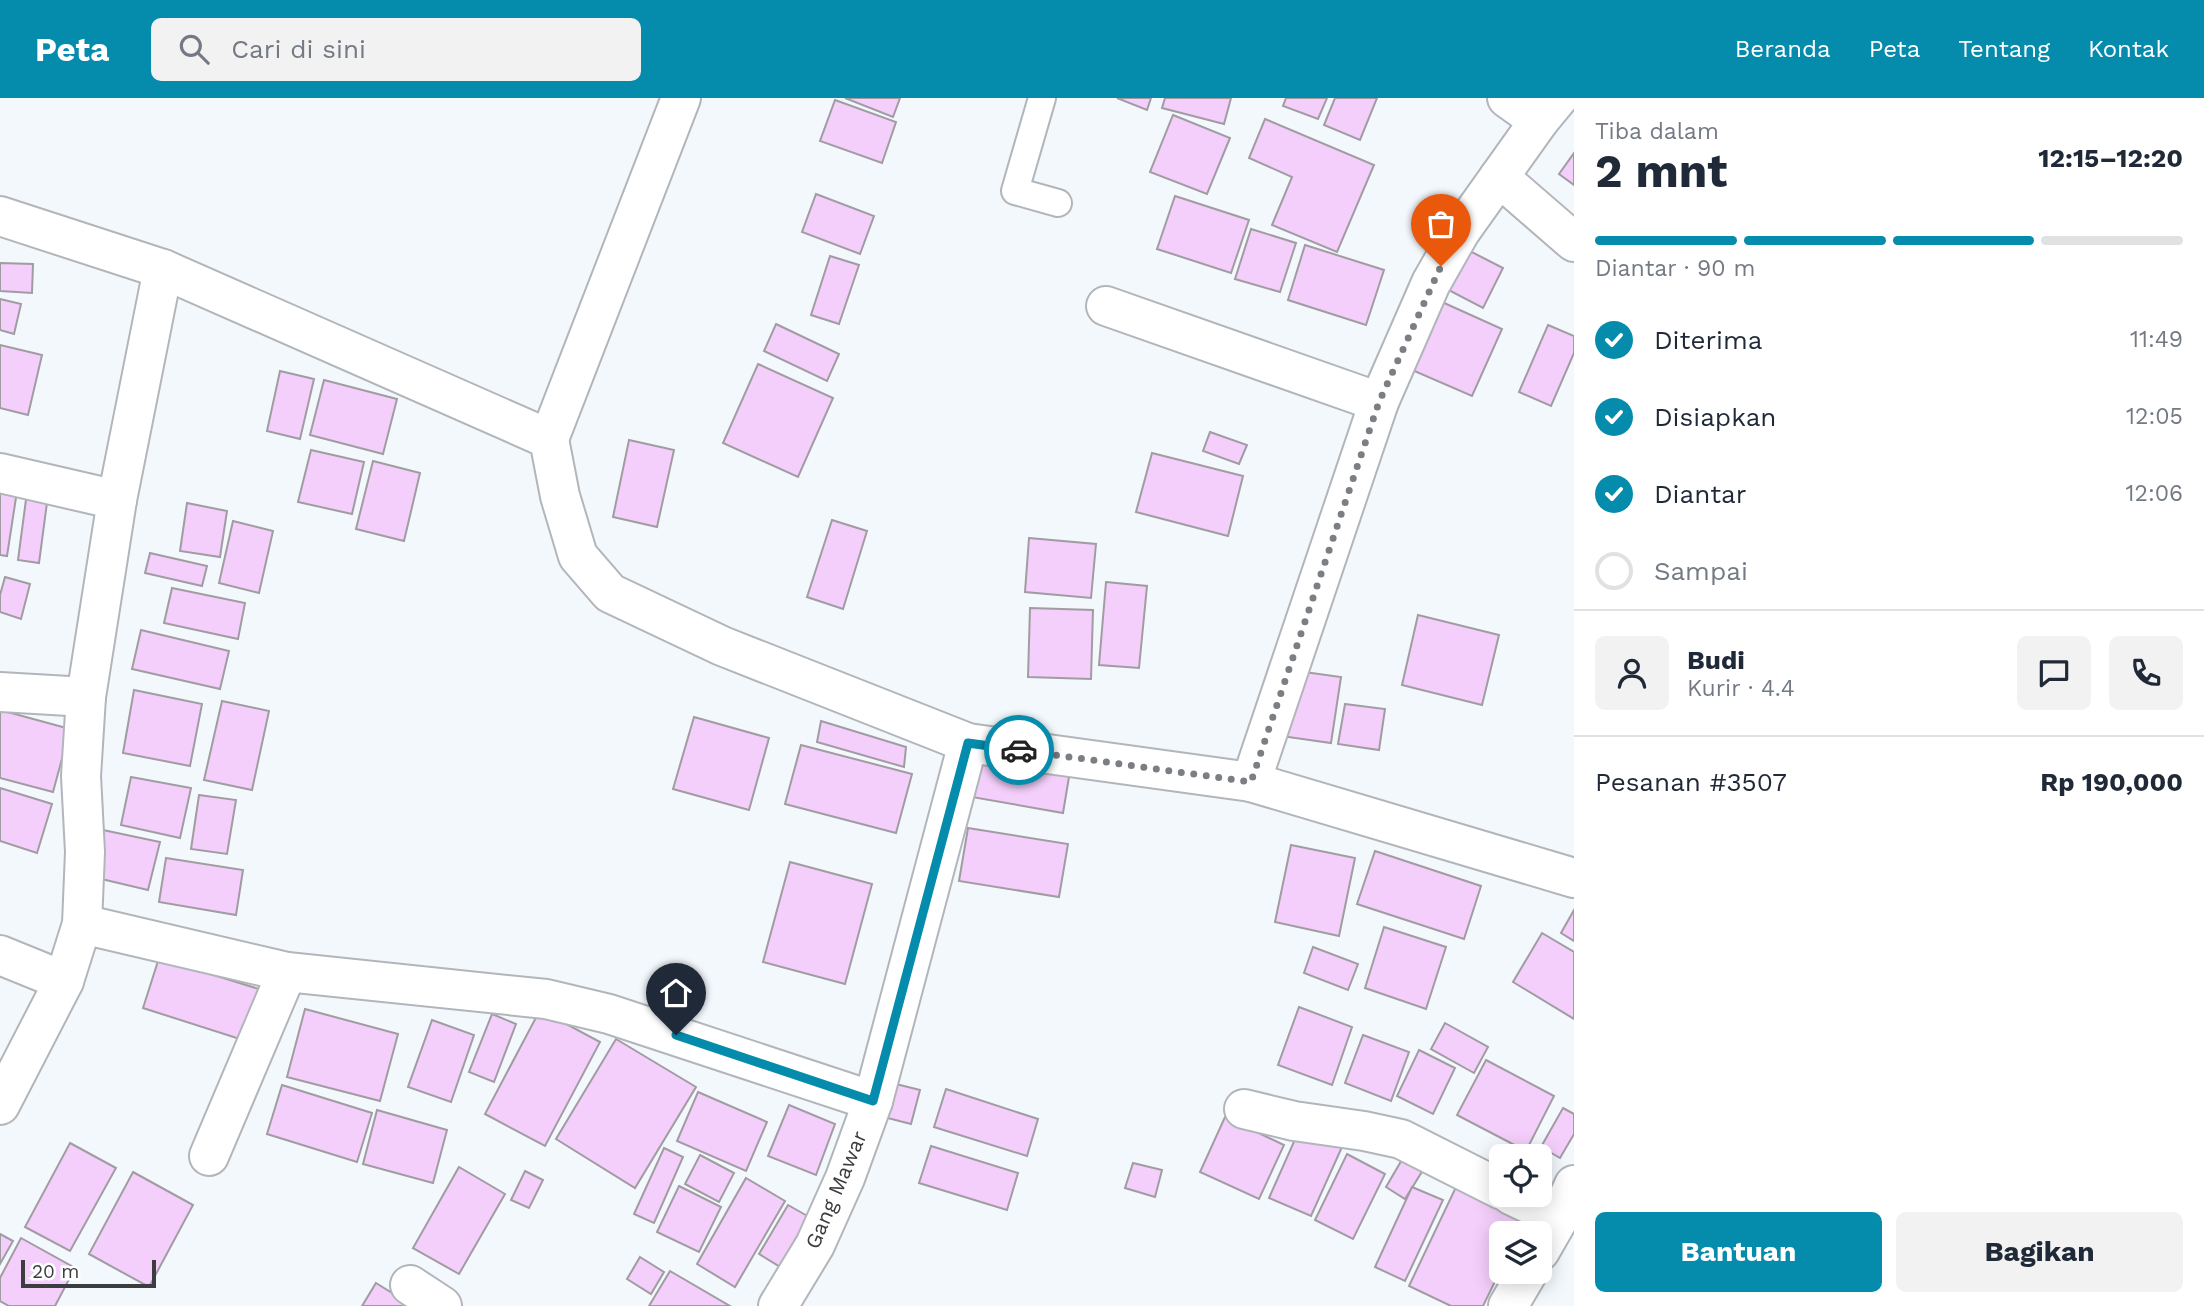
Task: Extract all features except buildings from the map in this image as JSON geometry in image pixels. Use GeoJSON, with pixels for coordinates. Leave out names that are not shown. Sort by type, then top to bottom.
{"type":"FeatureCollection","features":[{"type":"Feature","properties":{"kind":"street"},"geometry":{"type":"LineString","coordinates":[[681,98],[549,439],[560,496],[578,556],[610,593],[722,646],[968,743],[1251,782],[1574,878]]}},
{"type":"Feature","properties":{"kind":"street"},"geometry":{"type":"LineString","coordinates":[[1251,782],[1379,402],[1431,283],[1460,232],[1549,109],[1507,98]]}},
{"type":"Feature","properties":{"kind":"street"},"geometry":{"type":"LineString","coordinates":[[1499,177],[1574,242]]}},
{"type":"Feature","properties":{"kind":"street"},"geometry":{"type":"LineString","coordinates":[[0,216],[163,269],[549,439]]}},
{"type":"Feature","properties":{"kind":"street"},"geometry":{"type":"LineString","coordinates":[[0,1105],[64,981],[82,924],[85,852],[82,776],[86,697],[117,500],[163,269]]}},
{"type":"Feature","properties":{"kind":"street"},"geometry":{"type":"LineString","coordinates":[[1106,306],[1379,402]]}},
{"type":"Feature","properties":{"kind":"street"},"geometry":{"type":"LineString","coordinates":[[0,473],[117,500]]}},
{"type":"Feature","properties":{"kind":"street"},"geometry":{"type":"LineString","coordinates":[[0,692],[86,697]]}},
{"type":"Feature","properties":{"kind":"street","name":"Gang Mawar"},"geometry":{"type":"LineString","coordinates":[[778,1306],[815,1244],[845,1178],[873,1101],[968,743]]}},
{"type":"Feature","properties":{"kind":"street"},"geometry":{"type":"LineString","coordinates":[[82,924],[287,972],[546,999],[609,1014],[873,1101]]}},
{"type":"Feature","properties":{"kind":"street"},"geometry":{"type":"LineString","coordinates":[[0,955],[64,981]]}},
{"type":"Feature","properties":{"kind":"street"},"geometry":{"type":"LineString","coordinates":[[209,1156],[287,972]]}},
{"type":"Feature","properties":{"kind":"street"},"geometry":{"type":"LineString","coordinates":[[1244,1109],[1294,1121],[1364,1130],[1401,1139],[1489,1183]]}},
{"type":"Feature","properties":{"kind":"street"},"geometry":{"type":"LineString","coordinates":[[1552,1229],[1567,1202]]}},
{"type":"Feature","properties":{"kind":"street"},"geometry":{"type":"LineString","coordinates":[[1508,1306],[1521,1284]]}},
{"type":"Feature","properties":{"kind":"street"},"geometry":{"type":"LineString","coordinates":[[410,1285],[442,1306]]}},
{"type":"Feature","properties":{"kind":"lane"},"geometry":{"type":"LineString","coordinates":[[1042,98],[1016,191],[1058,203]]}},
{"type":"Feature","properties":{"kind":"way so far"},"geometry":{"type":"LineString","coordinates":[[1019,750],[1251,782],[1379,402],[1441,266]]}},
{"type":"Feature","properties":{"kind":"route"},"geometry":{"type":"LineString","coordinates":[[676,1035],[873,1101],[968,743],[1019,750]]}}]}
